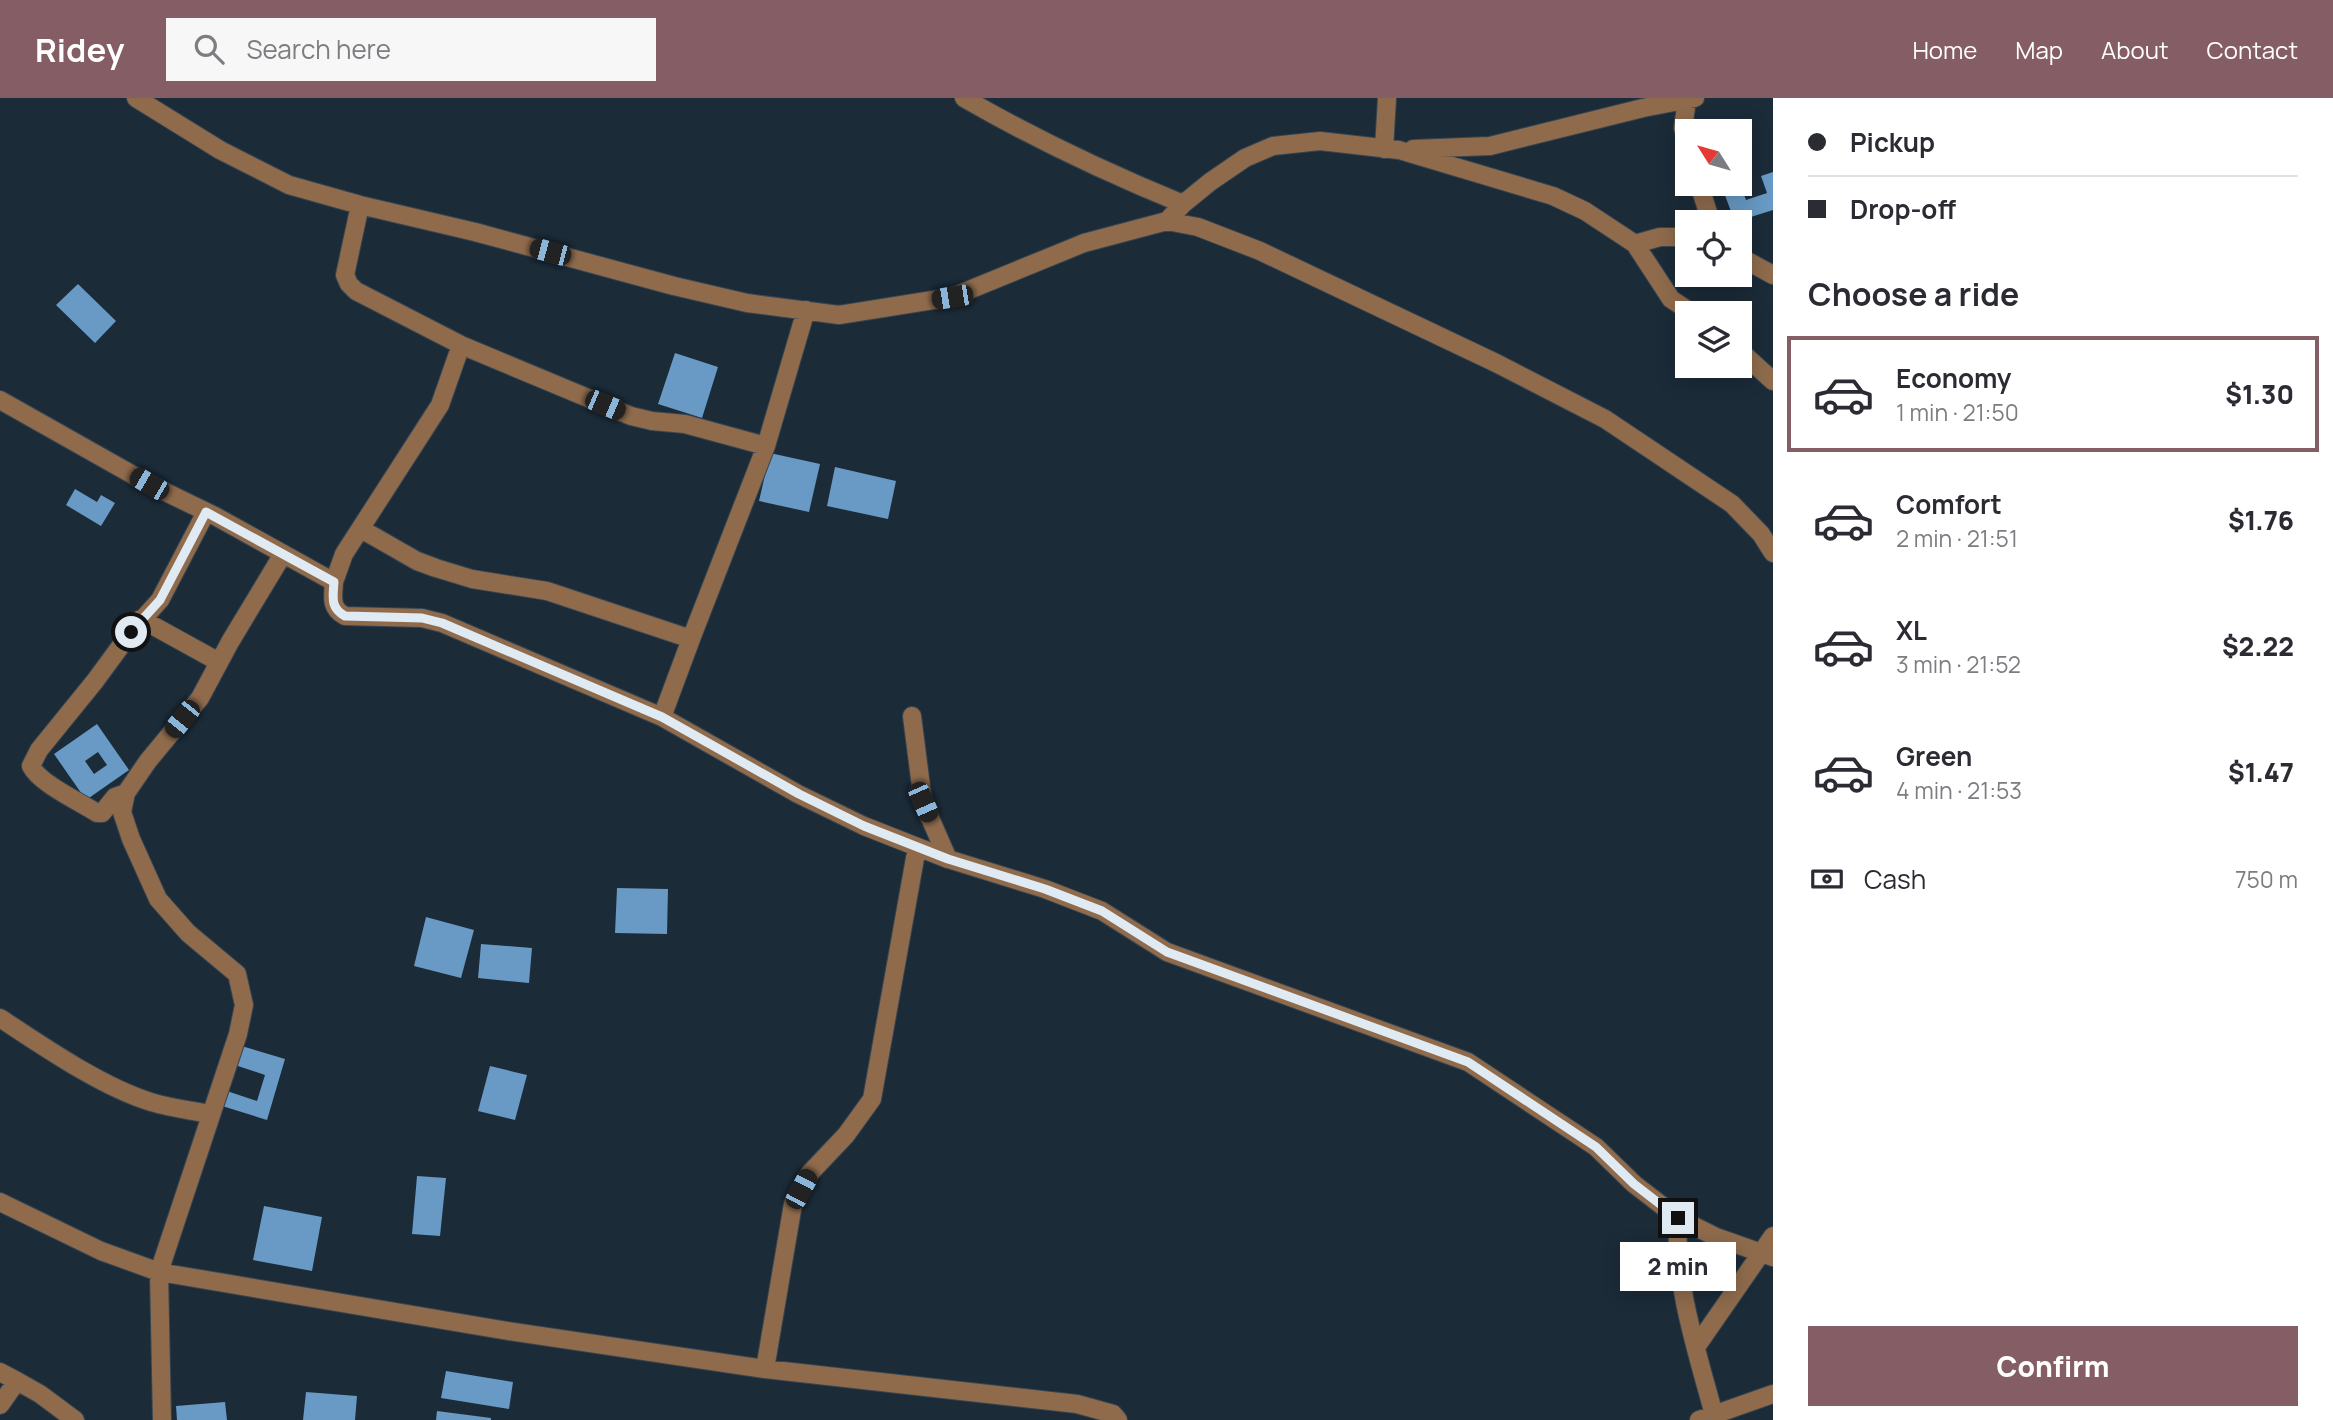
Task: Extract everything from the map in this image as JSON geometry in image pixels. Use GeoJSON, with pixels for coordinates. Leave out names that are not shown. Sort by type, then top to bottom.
{"type":"FeatureCollection","features":[{"type":"Feature","properties":{"kind":"street"},"geometry":{"type":"LineString","coordinates":[[136,98],[220,150],[289,185],[674,286],[747,303],[839,315],[952,297],[1084,243],[1167,222],[1198,227],[1260,251],[1496,363],[1605,419],[1732,504],[1761,534],[1773,553]]}},
{"type":"Feature","properties":{"kind":"street"},"geometry":{"type":"LineString","coordinates":[[964,98],[1068,155],[1183,204]]}},
{"type":"Feature","properties":{"kind":"street"},"geometry":{"type":"LineString","coordinates":[[1387,98],[1391,150]]}},
{"type":"Feature","properties":{"kind":"street"},"geometry":{"type":"LineString","coordinates":[[1391,150],[1490,146],[1643,108],[1691,99],[1685,119]]}},
{"type":"Feature","properties":{"kind":"street"},"geometry":{"type":"LineString","coordinates":[[1167,222],[1183,204],[1210,182],[1245,158],[1273,146],[1321,141],[1391,150],[1552,196],[1585,211],[1635,244],[1675,302]]}},
{"type":"Feature","properties":{"kind":"street"},"geometry":{"type":"LineString","coordinates":[[360,205],[345,265],[349,285],[356,291],[461,345],[631,416],[685,424],[766,446]]}},
{"type":"Feature","properties":{"kind":"street"},"geometry":{"type":"LineString","coordinates":[[1635,244],[1660,237],[1675,237]]}},
{"type":"Feature","properties":{"kind":"street"},"geometry":{"type":"LineString","coordinates":[[1752,264],[1773,275]]}},
{"type":"Feature","properties":{"kind":"street"},"geometry":{"type":"LineString","coordinates":[[662,717],[766,446],[806,310]]}},
{"type":"Feature","properties":{"kind":"street"},"geometry":{"type":"LineString","coordinates":[[461,345],[440,405],[344,554],[334,582],[333,606],[337,612],[345,616],[422,618],[442,623],[662,717],[799,794],[864,826],[948,859],[1045,889],[1102,911],[1167,952],[1468,1062],[1596,1147],[1634,1184],[1678,1218],[1716,1237],[1766,1255]]}},
{"type":"Feature","properties":{"kind":"street"},"geometry":{"type":"LineString","coordinates":[[1752,362],[1773,381]]}},
{"type":"Feature","properties":{"kind":"street"},"geometry":{"type":"LineString","coordinates":[[0,400],[149,484],[334,582]]}},
{"type":"Feature","properties":{"kind":"street"},"geometry":{"type":"LineString","coordinates":[[126,793],[115,797],[102,813],[97,813],[44,779],[32,770],[31,766],[39,750],[141,619],[160,600],[206,512]]}},
{"type":"Feature","properties":{"kind":"street"},"geometry":{"type":"LineString","coordinates":[[361,529],[417,561],[436,568],[471,579],[547,591],[691,639]]}},
{"type":"Feature","properties":{"kind":"street"},"geometry":{"type":"LineString","coordinates":[[162,1420],[159,1272],[209,1114],[238,1034],[244,1005],[237,974],[188,933],[158,899],[122,812],[126,793],[148,761],[200,698],[283,554]]}},
{"type":"Feature","properties":{"kind":"street"},"geometry":{"type":"LineString","coordinates":[[141,619],[219,662]]}},
{"type":"Feature","properties":{"kind":"street"},"geometry":{"type":"LineString","coordinates":[[912,716],[923,802],[948,859]]}},
{"type":"Feature","properties":{"kind":"street"},"geometry":{"type":"LineString","coordinates":[[765,1368],[793,1205],[810,1173],[846,1135],[872,1099],[917,847]]}},
{"type":"Feature","properties":{"kind":"street"},"geometry":{"type":"LineString","coordinates":[[0,1018],[42,1046],[122,1091],[152,1102],[209,1114]]}},
{"type":"Feature","properties":{"kind":"street"},"geometry":{"type":"LineString","coordinates":[[0,1202],[101,1251],[159,1272],[508,1331],[765,1368],[1077,1404],[1113,1414],[1118,1420]]}},
{"type":"Feature","properties":{"kind":"street"},"geometry":{"type":"LineString","coordinates":[[1678,1218],[1677,1256],[1696,1347],[1707,1418],[1773,1394]]}},
{"type":"Feature","properties":{"kind":"street"},"geometry":{"type":"LineString","coordinates":[[1696,1347],[1766,1255],[1773,1236]]}},
{"type":"Feature","properties":{"kind":"street"},"geometry":{"type":"LineString","coordinates":[[0,1372],[40,1394],[75,1420]]}},
{"type":"Feature","properties":{"kind":"street"},"geometry":{"type":"LineString","coordinates":[[0,1405],[17,1381]]}},
{"type":"Feature","properties":{"kind":"building"},"geometry":{"type":"Polygon","coordinates":[[[1773,172],[1773,210],[1752,217],[1752,210],[1730,210],[1725,196],[1744,196],[1746,200],[1767,193],[1761,176],[1773,172]]]}},
{"type":"Feature","properties":{"kind":"building"},"geometry":{"type":"Polygon","coordinates":[[[78,284],[116,321],[95,343],[56,305],[78,284]]]}},
{"type":"Feature","properties":{"kind":"building"},"geometry":{"type":"Polygon","coordinates":[[[675,353],[718,367],[702,418],[658,404],[675,353]]]}},
{"type":"Feature","properties":{"kind":"building"},"geometry":{"type":"Polygon","coordinates":[[[770,453],[820,464],[809,512],[759,501],[770,453]]]}},
{"type":"Feature","properties":{"kind":"building"},"geometry":{"type":"Polygon","coordinates":[[[835,467],[896,481],[888,519],[827,506],[835,467]]]}},
{"type":"Feature","properties":{"kind":"building"},"geometry":{"type":"Polygon","coordinates":[[[75,489],[97,502],[101,495],[115,503],[101,526],[66,505],[75,489]]]}},
{"type":"Feature","properties":{"kind":"building"},"geometry":{"type":"Polygon","coordinates":[[[97,724],[129,770],[86,800],[54,754],[97,724]],[[98,752],[85,761],[94,774],[107,765],[98,752]]]}},
{"type":"Feature","properties":{"kind":"building"},"geometry":{"type":"Polygon","coordinates":[[[617,888],[668,889],[667,934],[615,933],[617,888]]]}},
{"type":"Feature","properties":{"kind":"building"},"geometry":{"type":"Polygon","coordinates":[[[426,917],[474,930],[461,978],[414,966],[426,917]]]}},
{"type":"Feature","properties":{"kind":"building"},"geometry":{"type":"Polygon","coordinates":[[[481,944],[532,948],[529,983],[478,978],[481,944]]]}},
{"type":"Feature","properties":{"kind":"building"},"geometry":{"type":"Polygon","coordinates":[[[238,1045],[285,1059],[267,1120],[219,1105],[224,1090],[257,1101],[265,1075],[232,1064],[238,1045]]]}},
{"type":"Feature","properties":{"kind":"building"},"geometry":{"type":"Polygon","coordinates":[[[490,1066],[527,1075],[515,1120],[478,1111],[490,1066]]]}},
{"type":"Feature","properties":{"kind":"building"},"geometry":{"type":"Polygon","coordinates":[[[417,1176],[446,1178],[440,1236],[412,1234],[417,1176]]]}},
{"type":"Feature","properties":{"kind":"building"},"geometry":{"type":"Polygon","coordinates":[[[264,1206],[322,1217],[312,1271],[253,1260],[264,1206]]]}},
{"type":"Feature","properties":{"kind":"building"},"geometry":{"type":"Polygon","coordinates":[[[446,1371],[513,1382],[509,1409],[441,1398],[446,1371]]]}},
{"type":"Feature","properties":{"kind":"building"},"geometry":{"type":"Polygon","coordinates":[[[306,1392],[357,1396],[355,1420],[303,1420],[306,1392]]]}},
{"type":"Feature","properties":{"kind":"building"},"geometry":{"type":"Polygon","coordinates":[[[225,1402],[227,1420],[177,1420],[176,1406],[225,1402]]]}},
{"type":"Feature","properties":{"kind":"building"},"geometry":{"type":"Polygon","coordinates":[[[437,1411],[491,1418],[491,1420],[436,1420],[437,1411]]]}},
{"type":"Feature","properties":{"kind":"route"},"geometry":{"type":"LineString","coordinates":[[131,632],[160,600],[206,512],[334,582],[333,606],[345,616],[422,618],[442,623],[662,717],[799,794],[864,826],[948,859],[1045,889],[1102,911],[1167,952],[1468,1062],[1596,1147],[1634,1184],[1678,1218]]}}]}
